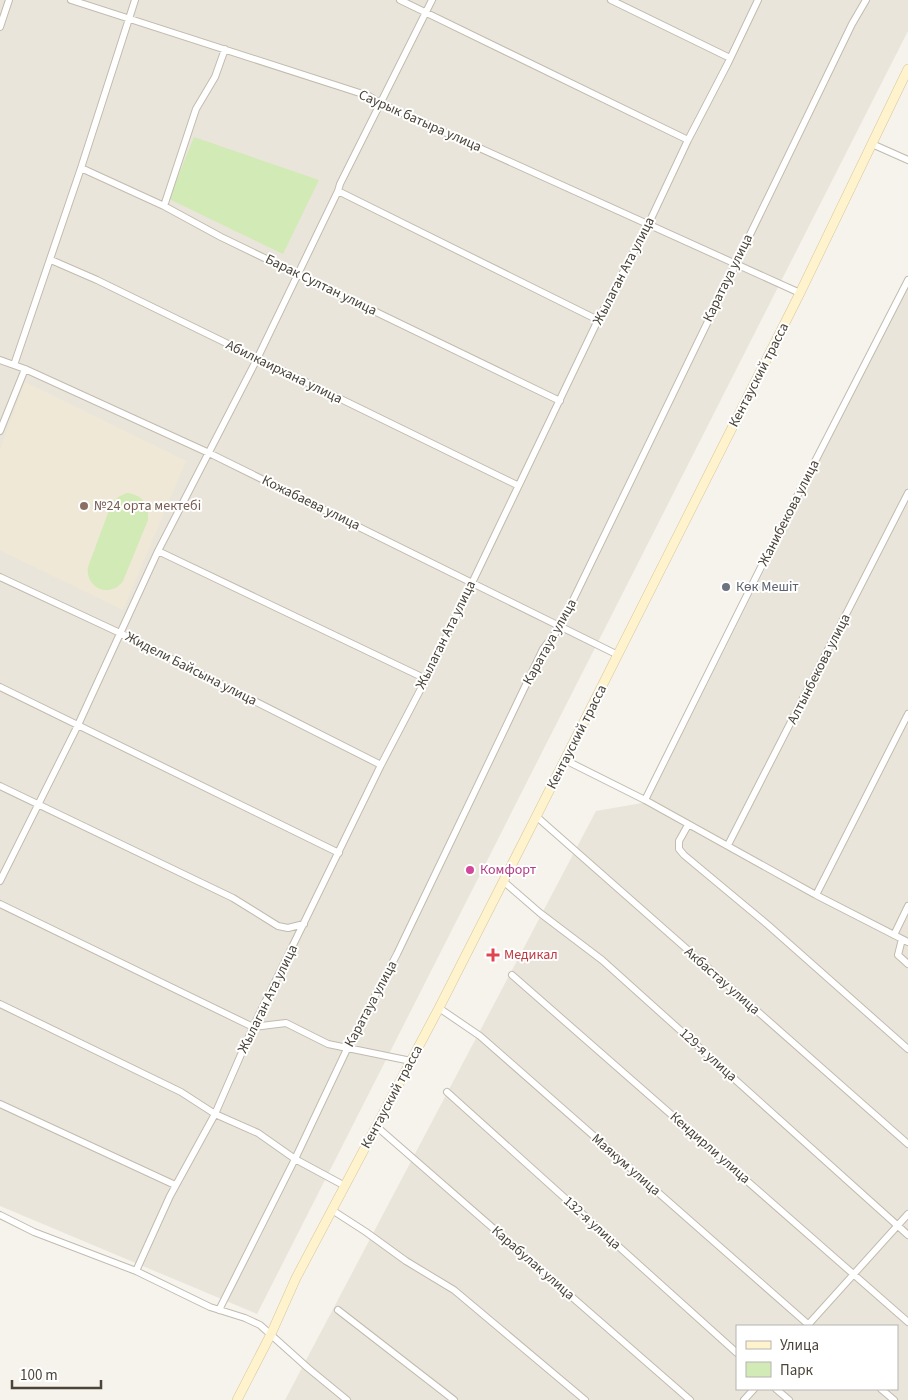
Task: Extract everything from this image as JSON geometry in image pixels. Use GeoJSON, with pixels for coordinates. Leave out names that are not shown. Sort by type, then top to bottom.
{"type":"FeatureCollection","features":[{"type":"Feature","properties":{"kind":"main road","name":"Кентауский трасса"},"geometry":{"type":"LineString","coordinates":[[237,1400],[271,1334],[296,1278],[439,1008],[537,817],[800,293],[908,69]]}},
{"type":"Feature","properties":{"kind":"street"},"geometry":{"type":"LineString","coordinates":[[0,27],[9,0]]}},
{"type":"Feature","properties":{"kind":"street","name":"Саурык батыра улица"},"geometry":{"type":"LineString","coordinates":[[71,0],[369,96],[380,103],[800,293]]}},
{"type":"Feature","properties":{"kind":"street"},"geometry":{"type":"LineString","coordinates":[[14,365],[51,260],[134,0]]}},
{"type":"Feature","properties":{"kind":"street"},"geometry":{"type":"LineString","coordinates":[[400,0],[688,140]]}},
{"type":"Feature","properties":{"kind":"street"},"geometry":{"type":"LineString","coordinates":[[0,881],[78,725],[158,551],[257,359],[340,184],[432,0]]}},
{"type":"Feature","properties":{"kind":"street"},"geometry":{"type":"LineString","coordinates":[[610,0],[730,58]]}},
{"type":"Feature","properties":{"kind":"street","name":"Жылаган Ата улица"},"geometry":{"type":"LineString","coordinates":[[136,1271],[175,1185],[215,1114],[253,1027],[381,765],[426,680],[517,485],[560,401],[598,320],[648,225],[758,0]]}},
{"type":"Feature","properties":{"kind":"street","name":"Каратауа улица"},"geometry":{"type":"LineString","coordinates":[[220,1310],[347,1049],[397,954],[543,649],[560,627],[735,263],[852,24],[866,0]]}},
{"type":"Feature","properties":{"kind":"street"},"geometry":{"type":"LineString","coordinates":[[164,206],[196,109],[215,78],[225,49]]}},
{"type":"Feature","properties":{"kind":"street"},"geometry":{"type":"LineString","coordinates":[[872,144],[908,160]]}},
{"type":"Feature","properties":{"kind":"street","name":"Барак Султан улица"},"geometry":{"type":"LineString","coordinates":[[81,168],[164,206],[221,237],[560,401]]}},
{"type":"Feature","properties":{"kind":"street"},"geometry":{"type":"LineString","coordinates":[[338,191],[598,320]]}},
{"type":"Feature","properties":{"kind":"street","name":"Абилкаирхана улица"},"geometry":{"type":"LineString","coordinates":[[51,260],[97,280],[517,485]]}},
{"type":"Feature","properties":{"kind":"street","name":"Жанибекова улица"},"geometry":{"type":"LineString","coordinates":[[645,800],[767,555],[908,280]]}},
{"type":"Feature","properties":{"kind":"street","name":"Кожабаева улица"},"geometry":{"type":"LineString","coordinates":[[0,360],[25,369],[209,453],[618,655]]}},
{"type":"Feature","properties":{"kind":"street"},"geometry":{"type":"LineString","coordinates":[[0,431],[25,369]]}},
{"type":"Feature","properties":{"kind":"street","name":"Алтынбекова улица"},"geometry":{"type":"LineString","coordinates":[[728,845],[908,493]]}},
{"type":"Feature","properties":{"kind":"street"},"geometry":{"type":"LineString","coordinates":[[158,551],[426,680]]}},
{"type":"Feature","properties":{"kind":"street","name":"Жидели Байсына улица"},"geometry":{"type":"LineString","coordinates":[[0,577],[120,633],[381,765]]}},
{"type":"Feature","properties":{"kind":"street"},"geometry":{"type":"LineString","coordinates":[[0,687],[339,853]]}},
{"type":"Feature","properties":{"kind":"street"},"geometry":{"type":"LineString","coordinates":[[816,894],[908,714]]}},
{"type":"Feature","properties":{"kind":"street"},"geometry":{"type":"LineString","coordinates":[[565,760],[645,800],[816,894],[905,940],[898,955],[908,964]]}},
{"type":"Feature","properties":{"kind":"street"},"geometry":{"type":"LineString","coordinates":[[0,786],[234,898],[278,926],[288,928],[304,924]]}},
{"type":"Feature","properties":{"kind":"street","name":"Акбастау улица"},"geometry":{"type":"LineString","coordinates":[[537,817],[908,1144]]}},
{"type":"Feature","properties":{"kind":"street"},"geometry":{"type":"LineString","coordinates":[[688,825],[679,841],[679,850],[768,925],[908,1050]]}},
{"type":"Feature","properties":{"kind":"street","name":"129-я улица"},"geometry":{"type":"LineString","coordinates":[[504,881],[540,913],[602,960],[908,1235]]}},
{"type":"Feature","properties":{"kind":"street"},"geometry":{"type":"LineString","coordinates":[[0,904],[253,1027],[286,1023],[328,1044],[411,1061]]}},
{"type":"Feature","properties":{"kind":"street"},"geometry":{"type":"LineString","coordinates":[[894,935],[908,906]]}},
{"type":"Feature","properties":{"kind":"street","name":"Кендирли улица"},"geometry":{"type":"LineString","coordinates":[[512,975],[908,1322]]}},
{"type":"Feature","properties":{"kind":"street"},"geometry":{"type":"LineString","coordinates":[[0,1004],[181,1092],[215,1114],[258,1133],[295,1159],[345,1186]]}},
{"type":"Feature","properties":{"kind":"street","name":"Маякум улица"},"geometry":{"type":"LineString","coordinates":[[439,1008],[480,1036],[807,1325]]}},
{"type":"Feature","properties":{"kind":"street","name":"132-я улица"},"geometry":{"type":"LineString","coordinates":[[446,1092],[736,1353]]}},
{"type":"Feature","properties":{"kind":"street"},"geometry":{"type":"LineString","coordinates":[[0,1104],[175,1185]]}},
{"type":"Feature","properties":{"kind":"street","name":"Карабулак улица"},"geometry":{"type":"LineString","coordinates":[[376,1126],[690,1400]]}},
{"type":"Feature","properties":{"kind":"street"},"geometry":{"type":"LineString","coordinates":[[332,1210],[366,1232],[406,1262],[454,1290],[585,1400]]}},
{"type":"Feature","properties":{"kind":"street"},"geometry":{"type":"LineString","coordinates":[[809,1325],[908,1214]]}},
{"type":"Feature","properties":{"kind":"street"},"geometry":{"type":"LineString","coordinates":[[0,1215],[34,1232],[136,1271],[210,1307],[260,1324],[308,1368],[347,1400]]}},
{"type":"Feature","properties":{"kind":"street"},"geometry":{"type":"LineString","coordinates":[[338,1310],[454,1400]]}},
{"type":"Feature","properties":{"kind":"street"},"geometry":{"type":"LineString","coordinates":[[744,1400],[753,1390]]}},
{"type":"Feature","properties":{"kind":"street"},"geometry":{"type":"LineString","coordinates":[[777,1390],[789,1400]]}},
{"type":"Feature","properties":{"kind":"street"},"geometry":{"type":"LineString","coordinates":[[882,1390],[894,1400]]}},
{"type":"Feature","properties":{"kind":"shaded area"},"geometry":{"type":"Polygon","coordinates":[[[0,0],[908,0],[908,31],[257,1314],[0,1206],[0,0]]]}},
{"type":"Feature","properties":{"kind":"shaded area"},"geometry":{"type":"Polygon","coordinates":[[[908,284],[908,1400],[285,1400],[596,811],[648,802],[908,284]]]}},
{"type":"Feature","properties":{"kind":"shaded area","name":"№24 орта мектебі"},"geometry":{"type":"Polygon","coordinates":[[[25,382],[186,461],[123,610],[0,550],[0,449],[25,382]]]}},
{"type":"Feature","properties":{"kind":"green space"},"geometry":{"type":"Polygon","coordinates":[[[194,137],[319,180],[283,254],[169,199],[194,137]]]}},
{"type":"Feature","properties":{"kind":"green space"},"geometry":{"type":"Polygon","coordinates":[[[127,493],[133,494],[144,501],[148,520],[123,581],[112,589],[100,589],[90,581],[88,567],[111,505],[118,497],[127,493]]]}},
{"type":"Feature","properties":{"kind":"place","name":"№24 орта мектебі"},"geometry":{"type":"Point","coordinates":[84,506]}},
{"type":"Feature","properties":{"kind":"place","name":"Көк Мешіт"},"geometry":{"type":"Point","coordinates":[726,587]}},
{"type":"Feature","properties":{"kind":"place","name":"Комфорт"},"geometry":{"type":"Point","coordinates":[470,870]}},
{"type":"Feature","properties":{"kind":"place","name":"Медикал"},"geometry":{"type":"Point","coordinates":[493,955]}}]}
